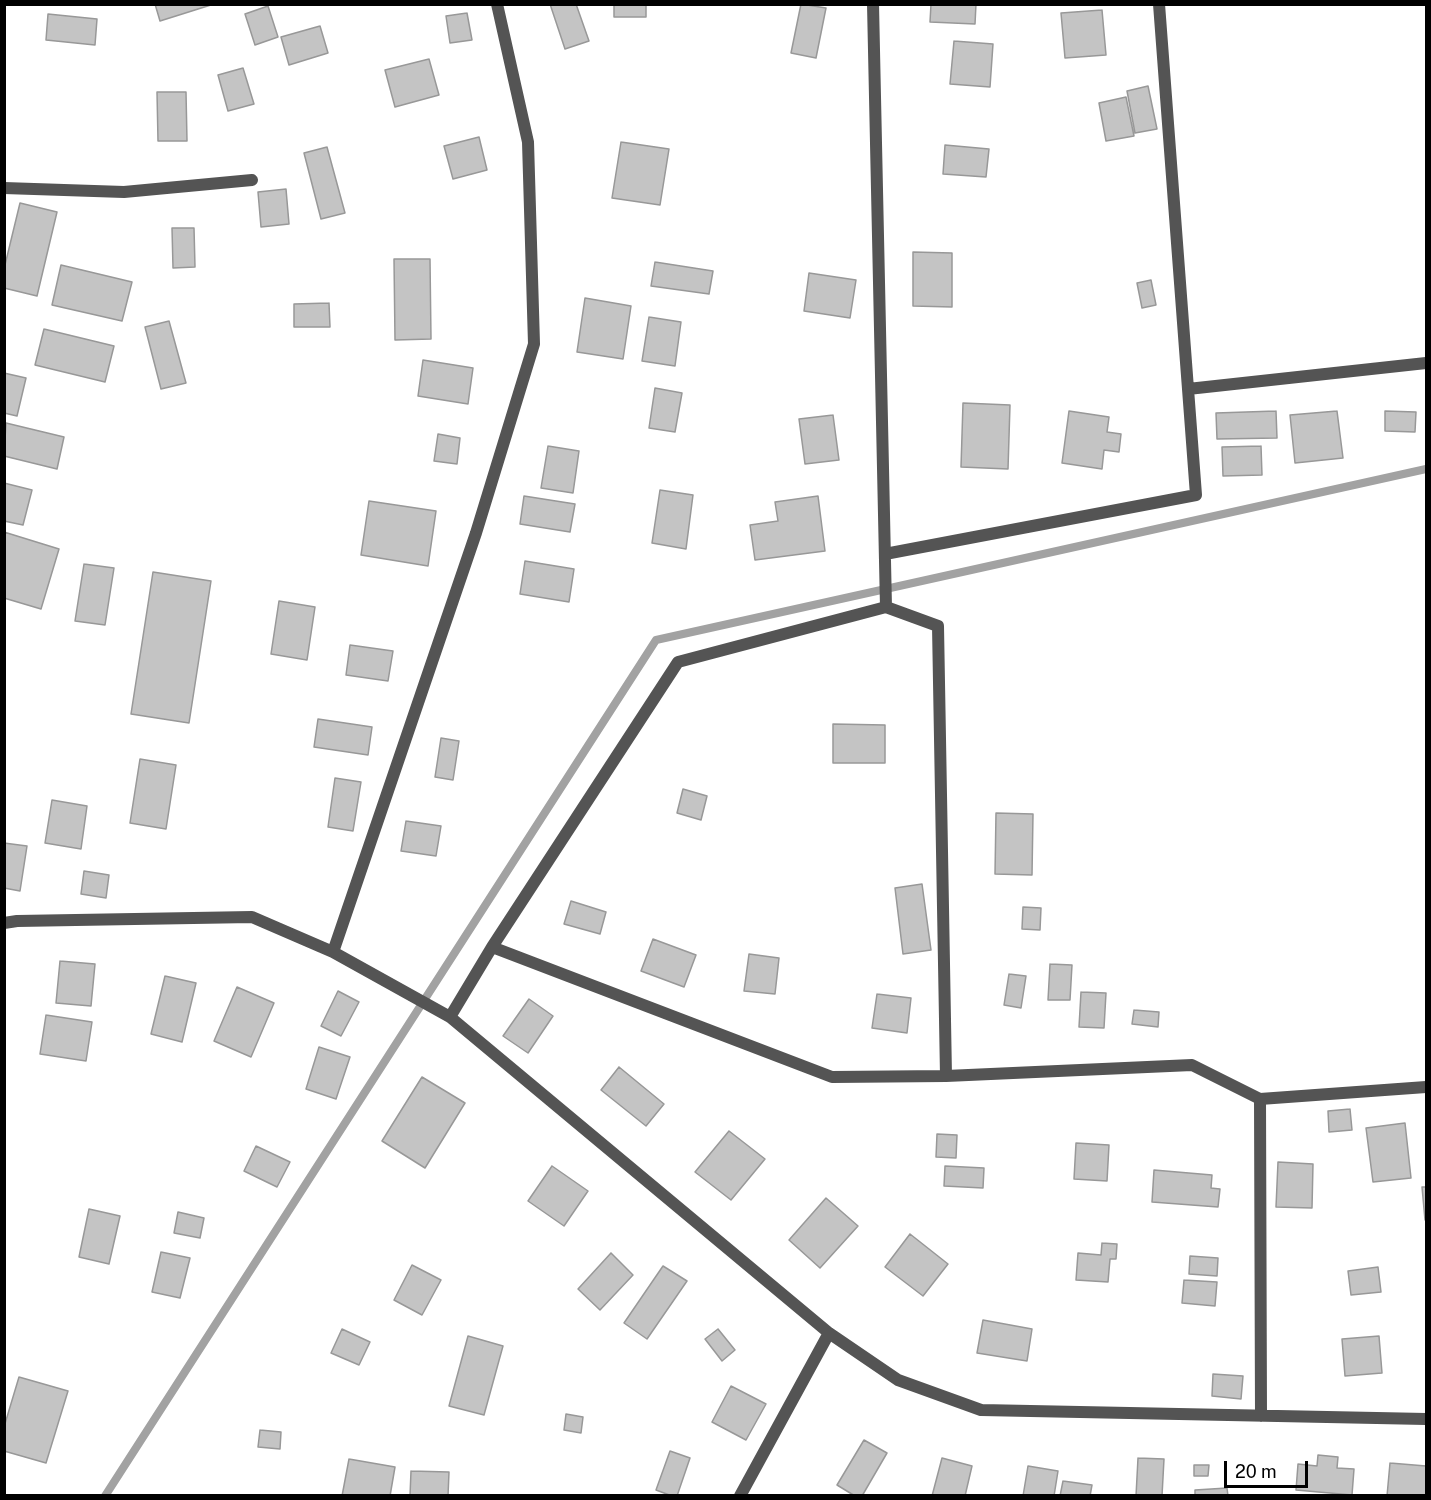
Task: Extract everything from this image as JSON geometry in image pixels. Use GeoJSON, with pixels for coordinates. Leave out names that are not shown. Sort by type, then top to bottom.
{"type":"FeatureCollection","features":[{"type":"Feature","properties":{"kind":"street"},"geometry":{"type":"LineString","coordinates":[[333,952],[476,533],[534,344],[528,142],[497,4]]}},
{"type":"Feature","properties":{"kind":"street"},"geometry":{"type":"LineString","coordinates":[[873,4],[886,601]]}},
{"type":"Feature","properties":{"kind":"street"},"geometry":{"type":"LineString","coordinates":[[885,554],[1196,495],[1159,4]]}},
{"type":"Feature","properties":{"kind":"street"},"geometry":{"type":"LineString","coordinates":[[4,188],[124,192],[252,180]]}},
{"type":"Feature","properties":{"kind":"street"},"geometry":{"type":"LineString","coordinates":[[1188,389],[1426,363]]}},
{"type":"Feature","properties":{"kind":"street"},"geometry":{"type":"LineString","coordinates":[[450,1017],[492,946],[678,662],[886,601],[938,626],[946,1076]]}},
{"type":"Feature","properties":{"kind":"street"},"geometry":{"type":"LineString","coordinates":[[4,923],[29,920],[252,917],[333,952],[450,1017],[829,1333],[898,1380],[981,1410],[1426,1419]]}},
{"type":"Feature","properties":{"kind":"street"},"geometry":{"type":"LineString","coordinates":[[492,946],[832,1077],[946,1076],[1192,1065],[1260,1099],[1426,1087]]}},
{"type":"Feature","properties":{"kind":"street"},"geometry":{"type":"LineString","coordinates":[[1260,1099],[1261,1416]]}},
{"type":"Feature","properties":{"kind":"street"},"geometry":{"type":"LineString","coordinates":[[740,1496],[829,1333]]}},
{"type":"Feature","properties":{"kind":"building"},"geometry":{"type":"Polygon","coordinates":[[[155,4],[214,4],[160,21],[155,4]]]}},
{"type":"Feature","properties":{"kind":"building"},"geometry":{"type":"Polygon","coordinates":[[[550,4],[576,4],[589,41],[565,49],[550,4]]]}},
{"type":"Feature","properties":{"kind":"building"},"geometry":{"type":"Polygon","coordinates":[[[614,4],[646,4],[646,17],[614,17],[614,4]]]}},
{"type":"Feature","properties":{"kind":"building"},"geometry":{"type":"Polygon","coordinates":[[[801,4],[826,8],[816,58],[791,53],[801,4]]]}},
{"type":"Feature","properties":{"kind":"building"},"geometry":{"type":"Polygon","coordinates":[[[931,4],[976,4],[975,24],[930,22],[931,4]]]}},
{"type":"Feature","properties":{"kind":"building"},"geometry":{"type":"Polygon","coordinates":[[[268,6],[278,37],[255,45],[245,14],[268,6]]]}},
{"type":"Feature","properties":{"kind":"building"},"geometry":{"type":"Polygon","coordinates":[[[1102,10],[1106,55],[1065,58],[1061,13],[1102,10]]]}},
{"type":"Feature","properties":{"kind":"building"},"geometry":{"type":"Polygon","coordinates":[[[467,13],[472,40],[450,43],[446,16],[467,13]]]}},
{"type":"Feature","properties":{"kind":"building"},"geometry":{"type":"Polygon","coordinates":[[[48,14],[97,19],[95,45],[46,40],[48,14]]]}},
{"type":"Feature","properties":{"kind":"building"},"geometry":{"type":"Polygon","coordinates":[[[320,26],[328,53],[289,65],[281,37],[320,26]]]}},
{"type":"Feature","properties":{"kind":"building"},"geometry":{"type":"Polygon","coordinates":[[[954,41],[993,44],[990,87],[950,84],[954,41]]]}},
{"type":"Feature","properties":{"kind":"building"},"geometry":{"type":"Polygon","coordinates":[[[429,59],[439,95],[395,107],[385,70],[429,59]]]}},
{"type":"Feature","properties":{"kind":"building"},"geometry":{"type":"Polygon","coordinates":[[[243,68],[254,104],[228,111],[218,75],[243,68]]]}},
{"type":"Feature","properties":{"kind":"building"},"geometry":{"type":"Polygon","coordinates":[[[1148,86],[1157,129],[1135,133],[1127,91],[1148,86]]]}},
{"type":"Feature","properties":{"kind":"building"},"geometry":{"type":"Polygon","coordinates":[[[157,92],[186,92],[187,141],[158,141],[157,92]]]}},
{"type":"Feature","properties":{"kind":"building"},"geometry":{"type":"Polygon","coordinates":[[[1126,97],[1134,136],[1106,141],[1099,103],[1126,97]]]}},
{"type":"Feature","properties":{"kind":"building"},"geometry":{"type":"Polygon","coordinates":[[[479,137],[487,170],[453,179],[444,146],[479,137]]]}},
{"type":"Feature","properties":{"kind":"building"},"geometry":{"type":"Polygon","coordinates":[[[621,142],[669,149],[660,205],[612,198],[621,142]]]}},
{"type":"Feature","properties":{"kind":"building"},"geometry":{"type":"Polygon","coordinates":[[[945,145],[989,149],[986,177],[943,174],[945,145]]]}},
{"type":"Feature","properties":{"kind":"building"},"geometry":{"type":"Polygon","coordinates":[[[327,147],[345,213],[321,219],[304,153],[327,147]]]}},
{"type":"Feature","properties":{"kind":"building"},"geometry":{"type":"Polygon","coordinates":[[[286,189],[289,224],[261,227],[258,192],[286,189]]]}},
{"type":"Feature","properties":{"kind":"building"},"geometry":{"type":"Polygon","coordinates":[[[20,203],[57,212],[37,296],[4,288],[4,269],[20,203]]]}},
{"type":"Feature","properties":{"kind":"building"},"geometry":{"type":"Polygon","coordinates":[[[172,228],[194,228],[195,267],[173,268],[172,228]]]}},
{"type":"Feature","properties":{"kind":"building"},"geometry":{"type":"Polygon","coordinates":[[[913,252],[952,253],[952,307],[913,306],[913,252]]]}},
{"type":"Feature","properties":{"kind":"building"},"geometry":{"type":"Polygon","coordinates":[[[394,259],[430,259],[431,339],[395,340],[394,259]]]}},
{"type":"Feature","properties":{"kind":"building"},"geometry":{"type":"Polygon","coordinates":[[[655,262],[713,271],[709,294],[651,286],[655,262]]]}},
{"type":"Feature","properties":{"kind":"building"},"geometry":{"type":"Polygon","coordinates":[[[61,265],[132,282],[122,321],[52,305],[61,265]]]}},
{"type":"Feature","properties":{"kind":"building"},"geometry":{"type":"Polygon","coordinates":[[[809,273],[856,280],[850,318],[804,311],[809,273]]]}},
{"type":"Feature","properties":{"kind":"building"},"geometry":{"type":"Polygon","coordinates":[[[1151,280],[1156,305],[1142,308],[1137,283],[1151,280]]]}},
{"type":"Feature","properties":{"kind":"building"},"geometry":{"type":"Polygon","coordinates":[[[585,298],[631,306],[623,359],[577,352],[585,298]]]}},
{"type":"Feature","properties":{"kind":"building"},"geometry":{"type":"Polygon","coordinates":[[[329,303],[330,327],[294,327],[294,304],[329,303]]]}},
{"type":"Feature","properties":{"kind":"building"},"geometry":{"type":"Polygon","coordinates":[[[649,317],[681,322],[675,366],[642,361],[649,317]]]}},
{"type":"Feature","properties":{"kind":"building"},"geometry":{"type":"Polygon","coordinates":[[[169,321],[186,383],[161,389],[145,327],[169,321]]]}},
{"type":"Feature","properties":{"kind":"building"},"geometry":{"type":"Polygon","coordinates":[[[44,329],[114,346],[105,382],[35,365],[44,329]]]}},
{"type":"Feature","properties":{"kind":"building"},"geometry":{"type":"Polygon","coordinates":[[[423,360],[473,368],[468,404],[418,396],[423,360]]]}},
{"type":"Feature","properties":{"kind":"building"},"geometry":{"type":"Polygon","coordinates":[[[4,373],[26,378],[17,416],[4,413],[4,373]]]}},
{"type":"Feature","properties":{"kind":"building"},"geometry":{"type":"Polygon","coordinates":[[[655,388],[682,393],[675,432],[649,428],[655,388]]]}},
{"type":"Feature","properties":{"kind":"building"},"geometry":{"type":"Polygon","coordinates":[[[963,403],[1010,405],[1008,469],[961,467],[963,403]]]}},
{"type":"Feature","properties":{"kind":"building"},"geometry":{"type":"Polygon","coordinates":[[[1069,411],[1109,417],[1107,432],[1121,434],[1119,452],[1104,450],[1102,469],[1062,463],[1069,411]]]}},
{"type":"Feature","properties":{"kind":"building"},"geometry":{"type":"Polygon","coordinates":[[[1276,411],[1277,438],[1217,439],[1216,413],[1276,411]]]}},
{"type":"Feature","properties":{"kind":"building"},"geometry":{"type":"Polygon","coordinates":[[[1337,411],[1343,458],[1295,463],[1290,415],[1337,411]]]}},
{"type":"Feature","properties":{"kind":"building"},"geometry":{"type":"Polygon","coordinates":[[[1385,411],[1416,412],[1415,432],[1385,431],[1385,411]]]}},
{"type":"Feature","properties":{"kind":"building"},"geometry":{"type":"Polygon","coordinates":[[[833,415],[839,460],[805,464],[799,419],[833,415]]]}},
{"type":"Feature","properties":{"kind":"building"},"geometry":{"type":"Polygon","coordinates":[[[6,423],[64,437],[57,469],[4,456],[6,423]]]}},
{"type":"Feature","properties":{"kind":"building"},"geometry":{"type":"Polygon","coordinates":[[[438,434],[460,438],[457,464],[434,461],[438,434]]]}},
{"type":"Feature","properties":{"kind":"building"},"geometry":{"type":"Polygon","coordinates":[[[548,446],[579,451],[573,493],[541,488],[548,446]]]}},
{"type":"Feature","properties":{"kind":"building"},"geometry":{"type":"Polygon","coordinates":[[[1261,446],[1262,475],[1223,476],[1222,447],[1261,446]]]}},
{"type":"Feature","properties":{"kind":"building"},"geometry":{"type":"Polygon","coordinates":[[[4,483],[32,490],[23,525],[4,521],[4,483]]]}},
{"type":"Feature","properties":{"kind":"building"},"geometry":{"type":"Polygon","coordinates":[[[660,490],[693,495],[686,549],[652,543],[660,490]]]}},
{"type":"Feature","properties":{"kind":"building"},"geometry":{"type":"Polygon","coordinates":[[[524,496],[575,504],[570,532],[520,524],[524,496]]]}},
{"type":"Feature","properties":{"kind":"building"},"geometry":{"type":"Polygon","coordinates":[[[818,496],[825,551],[755,560],[750,525],[778,521],[775,502],[818,496]]]}},
{"type":"Feature","properties":{"kind":"building"},"geometry":{"type":"Polygon","coordinates":[[[369,501],[436,511],[428,566],[361,555],[369,501]]]}},
{"type":"Feature","properties":{"kind":"building"},"geometry":{"type":"Polygon","coordinates":[[[4,532],[59,549],[41,609],[4,598],[4,532]]]}},
{"type":"Feature","properties":{"kind":"building"},"geometry":{"type":"Polygon","coordinates":[[[525,561],[574,569],[569,602],[520,594],[525,561]]]}},
{"type":"Feature","properties":{"kind":"building"},"geometry":{"type":"Polygon","coordinates":[[[84,564],[114,568],[105,625],[75,621],[84,564]]]}},
{"type":"Feature","properties":{"kind":"building"},"geometry":{"type":"Polygon","coordinates":[[[153,572],[211,581],[189,723],[131,714],[153,572]]]}},
{"type":"Feature","properties":{"kind":"building"},"geometry":{"type":"Polygon","coordinates":[[[279,601],[315,607],[307,660],[271,654],[279,601]]]}},
{"type":"Feature","properties":{"kind":"building"},"geometry":{"type":"Polygon","coordinates":[[[350,645],[393,651],[388,681],[346,675],[350,645]]]}},
{"type":"Feature","properties":{"kind":"building"},"geometry":{"type":"Polygon","coordinates":[[[318,719],[372,727],[368,755],[314,747],[318,719]]]}},
{"type":"Feature","properties":{"kind":"building"},"geometry":{"type":"Polygon","coordinates":[[[833,724],[885,725],[885,763],[833,763],[833,724]]]}},
{"type":"Feature","properties":{"kind":"building"},"geometry":{"type":"Polygon","coordinates":[[[441,738],[459,741],[453,780],[435,777],[441,738]]]}},
{"type":"Feature","properties":{"kind":"building"},"geometry":{"type":"Polygon","coordinates":[[[140,759],[176,765],[166,829],[130,823],[140,759]]]}},
{"type":"Feature","properties":{"kind":"building"},"geometry":{"type":"Polygon","coordinates":[[[335,778],[361,782],[353,831],[328,827],[335,778]]]}},
{"type":"Feature","properties":{"kind":"building"},"geometry":{"type":"Polygon","coordinates":[[[683,789],[707,796],[701,820],[677,813],[683,789]]]}},
{"type":"Feature","properties":{"kind":"building"},"geometry":{"type":"Polygon","coordinates":[[[52,800],[87,806],[81,849],[45,843],[52,800]]]}},
{"type":"Feature","properties":{"kind":"building"},"geometry":{"type":"Polygon","coordinates":[[[996,813],[1033,814],[1032,875],[995,874],[996,813]]]}},
{"type":"Feature","properties":{"kind":"building"},"geometry":{"type":"Polygon","coordinates":[[[406,821],[441,826],[436,856],[401,851],[406,821]]]}},
{"type":"Feature","properties":{"kind":"building"},"geometry":{"type":"Polygon","coordinates":[[[4,843],[27,846],[20,891],[4,888],[4,843]]]}},
{"type":"Feature","properties":{"kind":"building"},"geometry":{"type":"Polygon","coordinates":[[[84,871],[109,875],[106,898],[81,894],[84,871]]]}},
{"type":"Feature","properties":{"kind":"building"},"geometry":{"type":"Polygon","coordinates":[[[922,884],[931,950],[903,954],[895,888],[922,884]]]}},
{"type":"Feature","properties":{"kind":"building"},"geometry":{"type":"Polygon","coordinates":[[[571,901],[606,912],[600,934],[564,924],[571,901]]]}},
{"type":"Feature","properties":{"kind":"building"},"geometry":{"type":"Polygon","coordinates":[[[1023,907],[1041,908],[1040,930],[1022,929],[1023,907]]]}},
{"type":"Feature","properties":{"kind":"building"},"geometry":{"type":"Polygon","coordinates":[[[653,939],[696,955],[684,987],[641,971],[653,939]]]}},
{"type":"Feature","properties":{"kind":"building"},"geometry":{"type":"Polygon","coordinates":[[[749,954],[779,958],[775,994],[744,991],[749,954]]]}},
{"type":"Feature","properties":{"kind":"building"},"geometry":{"type":"Polygon","coordinates":[[[60,961],[95,964],[91,1006],[56,1003],[60,961]]]}},
{"type":"Feature","properties":{"kind":"building"},"geometry":{"type":"Polygon","coordinates":[[[1050,964],[1072,965],[1070,1000],[1048,1000],[1050,964]]]}},
{"type":"Feature","properties":{"kind":"building"},"geometry":{"type":"Polygon","coordinates":[[[1009,974],[1026,976],[1021,1008],[1004,1005],[1009,974]]]}},
{"type":"Feature","properties":{"kind":"building"},"geometry":{"type":"Polygon","coordinates":[[[165,976],[196,983],[182,1042],[151,1034],[165,976]]]}},
{"type":"Feature","properties":{"kind":"building"},"geometry":{"type":"Polygon","coordinates":[[[237,987],[274,1003],[251,1057],[214,1041],[237,987]]]}},
{"type":"Feature","properties":{"kind":"building"},"geometry":{"type":"Polygon","coordinates":[[[338,991],[359,1002],[341,1036],[321,1026],[338,991]]]}},
{"type":"Feature","properties":{"kind":"building"},"geometry":{"type":"Polygon","coordinates":[[[1081,992],[1106,993],[1104,1028],[1079,1027],[1081,992]]]}},
{"type":"Feature","properties":{"kind":"building"},"geometry":{"type":"Polygon","coordinates":[[[877,994],[911,998],[907,1033],[872,1028],[877,994]]]}},
{"type":"Feature","properties":{"kind":"building"},"geometry":{"type":"Polygon","coordinates":[[[529,999],[553,1016],[528,1053],[503,1036],[529,999]]]}},
{"type":"Feature","properties":{"kind":"building"},"geometry":{"type":"Polygon","coordinates":[[[1134,1010],[1159,1012],[1158,1027],[1132,1024],[1134,1010]]]}},
{"type":"Feature","properties":{"kind":"building"},"geometry":{"type":"Polygon","coordinates":[[[46,1015],[92,1022],[86,1061],[40,1054],[46,1015]]]}},
{"type":"Feature","properties":{"kind":"building"},"geometry":{"type":"Polygon","coordinates":[[[319,1047],[350,1057],[336,1099],[306,1089],[319,1047]]]}},
{"type":"Feature","properties":{"kind":"building"},"geometry":{"type":"Polygon","coordinates":[[[619,1067],[664,1104],[646,1126],[601,1090],[619,1067]]]}},
{"type":"Feature","properties":{"kind":"building"},"geometry":{"type":"Polygon","coordinates":[[[422,1077],[465,1103],[425,1168],[382,1141],[422,1077]]]}},
{"type":"Feature","properties":{"kind":"building"},"geometry":{"type":"Polygon","coordinates":[[[1350,1109],[1352,1130],[1329,1132],[1328,1111],[1350,1109]]]}},
{"type":"Feature","properties":{"kind":"building"},"geometry":{"type":"Polygon","coordinates":[[[1405,1123],[1411,1178],[1373,1182],[1366,1128],[1405,1123]]]}},
{"type":"Feature","properties":{"kind":"building"},"geometry":{"type":"Polygon","coordinates":[[[729,1131],[765,1159],[731,1200],[695,1172],[729,1131]]]}},
{"type":"Feature","properties":{"kind":"building"},"geometry":{"type":"Polygon","coordinates":[[[937,1134],[957,1135],[956,1158],[936,1157],[937,1134]]]}},
{"type":"Feature","properties":{"kind":"building"},"geometry":{"type":"Polygon","coordinates":[[[1076,1143],[1109,1145],[1107,1181],[1074,1179],[1076,1143]]]}},
{"type":"Feature","properties":{"kind":"building"},"geometry":{"type":"Polygon","coordinates":[[[256,1146],[290,1162],[277,1187],[244,1171],[256,1146]]]}},
{"type":"Feature","properties":{"kind":"building"},"geometry":{"type":"Polygon","coordinates":[[[1278,1162],[1313,1164],[1312,1208],[1276,1207],[1278,1162]]]}},
{"type":"Feature","properties":{"kind":"building"},"geometry":{"type":"Polygon","coordinates":[[[552,1166],[588,1191],[564,1226],[528,1201],[552,1166]]]}},
{"type":"Feature","properties":{"kind":"building"},"geometry":{"type":"Polygon","coordinates":[[[945,1166],[984,1168],[983,1188],[944,1186],[945,1166]]]}},
{"type":"Feature","properties":{"kind":"building"},"geometry":{"type":"Polygon","coordinates":[[[1154,1170],[1212,1175],[1211,1188],[1220,1189],[1218,1207],[1152,1202],[1154,1170]]]}},
{"type":"Feature","properties":{"kind":"building"},"geometry":{"type":"Polygon","coordinates":[[[1422,1187],[1426,1187],[1426,1220],[1425,1220],[1422,1187]]]}},
{"type":"Feature","properties":{"kind":"building"},"geometry":{"type":"Polygon","coordinates":[[[826,1198],[858,1226],[820,1268],[789,1240],[826,1198]]]}},
{"type":"Feature","properties":{"kind":"building"},"geometry":{"type":"Polygon","coordinates":[[[89,1209],[120,1216],[109,1264],[79,1257],[89,1209]]]}},
{"type":"Feature","properties":{"kind":"building"},"geometry":{"type":"Polygon","coordinates":[[[178,1212],[204,1218],[200,1238],[174,1233],[178,1212]]]}},
{"type":"Feature","properties":{"kind":"building"},"geometry":{"type":"Polygon","coordinates":[[[910,1234],[948,1264],[923,1296],[885,1267],[910,1234]]]}},
{"type":"Feature","properties":{"kind":"building"},"geometry":{"type":"Polygon","coordinates":[[[1102,1243],[1117,1244],[1116,1259],[1110,1259],[1108,1282],[1076,1280],[1078,1253],[1101,1255],[1102,1243]]]}},
{"type":"Feature","properties":{"kind":"building"},"geometry":{"type":"Polygon","coordinates":[[[161,1252],[190,1258],[180,1298],[152,1292],[161,1252]]]}},
{"type":"Feature","properties":{"kind":"building"},"geometry":{"type":"Polygon","coordinates":[[[611,1253],[633,1275],[600,1310],[578,1289],[611,1253]]]}},
{"type":"Feature","properties":{"kind":"building"},"geometry":{"type":"Polygon","coordinates":[[[1190,1256],[1218,1258],[1217,1276],[1189,1274],[1190,1256]]]}},
{"type":"Feature","properties":{"kind":"building"},"geometry":{"type":"Polygon","coordinates":[[[412,1265],[441,1280],[422,1315],[394,1300],[412,1265]]]}},
{"type":"Feature","properties":{"kind":"building"},"geometry":{"type":"Polygon","coordinates":[[[663,1266],[687,1281],[647,1339],[624,1323],[663,1266]]]}},
{"type":"Feature","properties":{"kind":"building"},"geometry":{"type":"Polygon","coordinates":[[[1378,1267],[1381,1292],[1351,1295],[1348,1271],[1378,1267]]]}},
{"type":"Feature","properties":{"kind":"building"},"geometry":{"type":"Polygon","coordinates":[[[1184,1280],[1217,1282],[1215,1306],[1182,1303],[1184,1280]]]}},
{"type":"Feature","properties":{"kind":"building"},"geometry":{"type":"Polygon","coordinates":[[[983,1320],[1032,1329],[1027,1361],[977,1353],[983,1320]]]}},
{"type":"Feature","properties":{"kind":"building"},"geometry":{"type":"Polygon","coordinates":[[[342,1329],[370,1342],[359,1365],[331,1353],[342,1329]]]}},
{"type":"Feature","properties":{"kind":"building"},"geometry":{"type":"Polygon","coordinates":[[[718,1329],[735,1350],[722,1361],[705,1339],[718,1329]]]}},
{"type":"Feature","properties":{"kind":"building"},"geometry":{"type":"Polygon","coordinates":[[[468,1336],[503,1346],[484,1415],[449,1406],[468,1336]]]}},
{"type":"Feature","properties":{"kind":"building"},"geometry":{"type":"Polygon","coordinates":[[[1379,1336],[1382,1373],[1345,1376],[1342,1339],[1379,1336]]]}},
{"type":"Feature","properties":{"kind":"building"},"geometry":{"type":"Polygon","coordinates":[[[1213,1374],[1243,1376],[1241,1399],[1212,1396],[1213,1374]]]}},
{"type":"Feature","properties":{"kind":"building"},"geometry":{"type":"Polygon","coordinates":[[[19,1377],[68,1391],[46,1463],[4,1451],[4,1427],[19,1377]]]}},
{"type":"Feature","properties":{"kind":"building"},"geometry":{"type":"Polygon","coordinates":[[[731,1386],[766,1404],[746,1440],[712,1422],[731,1386]]]}},
{"type":"Feature","properties":{"kind":"building"},"geometry":{"type":"Polygon","coordinates":[[[566,1414],[583,1417],[581,1433],[564,1430],[566,1414]]]}},
{"type":"Feature","properties":{"kind":"building"},"geometry":{"type":"Polygon","coordinates":[[[260,1430],[281,1432],[280,1449],[258,1447],[260,1430]]]}},
{"type":"Feature","properties":{"kind":"building"},"geometry":{"type":"Polygon","coordinates":[[[864,1440],[887,1453],[862,1496],[855,1496],[837,1485],[864,1440]]]}},
{"type":"Feature","properties":{"kind":"building"},"geometry":{"type":"Polygon","coordinates":[[[670,1451],[690,1458],[677,1496],[656,1490],[670,1451]]]}},
{"type":"Feature","properties":{"kind":"building"},"geometry":{"type":"Polygon","coordinates":[[[1318,1455],[1338,1457],[1337,1468],[1354,1469],[1352,1495],[1296,1490],[1298,1464],[1317,1466],[1318,1455]]]}},
{"type":"Feature","properties":{"kind":"building"},"geometry":{"type":"Polygon","coordinates":[[[942,1458],[972,1466],[965,1496],[932,1496],[942,1458]]]}},
{"type":"Feature","properties":{"kind":"building"},"geometry":{"type":"Polygon","coordinates":[[[1138,1458],[1164,1459],[1162,1496],[1136,1496],[1138,1458]]]}},
{"type":"Feature","properties":{"kind":"building"},"geometry":{"type":"Polygon","coordinates":[[[349,1459],[395,1467],[390,1496],[342,1496],[349,1459]]]}},
{"type":"Feature","properties":{"kind":"building"},"geometry":{"type":"Polygon","coordinates":[[[1390,1463],[1426,1466],[1426,1496],[1387,1496],[1390,1463]]]}},
{"type":"Feature","properties":{"kind":"building"},"geometry":{"type":"Polygon","coordinates":[[[1194,1465],[1209,1465],[1208,1476],[1194,1476],[1194,1465]]]}},
{"type":"Feature","properties":{"kind":"building"},"geometry":{"type":"Polygon","coordinates":[[[1028,1466],[1058,1471],[1054,1496],[1023,1496],[1028,1466]]]}},
{"type":"Feature","properties":{"kind":"building"},"geometry":{"type":"Polygon","coordinates":[[[411,1471],[449,1472],[448,1496],[410,1496],[411,1471]]]}},
{"type":"Feature","properties":{"kind":"building"},"geometry":{"type":"Polygon","coordinates":[[[1063,1481],[1092,1485],[1090,1496],[1060,1496],[1063,1481]]]}},
{"type":"Feature","properties":{"kind":"building"},"geometry":{"type":"Polygon","coordinates":[[[1227,1488],[1228,1496],[1195,1496],[1195,1490],[1227,1488]]]}},
{"type":"Feature","properties":{"kind":"waterway"},"geometry":{"type":"LineString","coordinates":[[105,1496],[656,640],[1426,469]]}}]}
